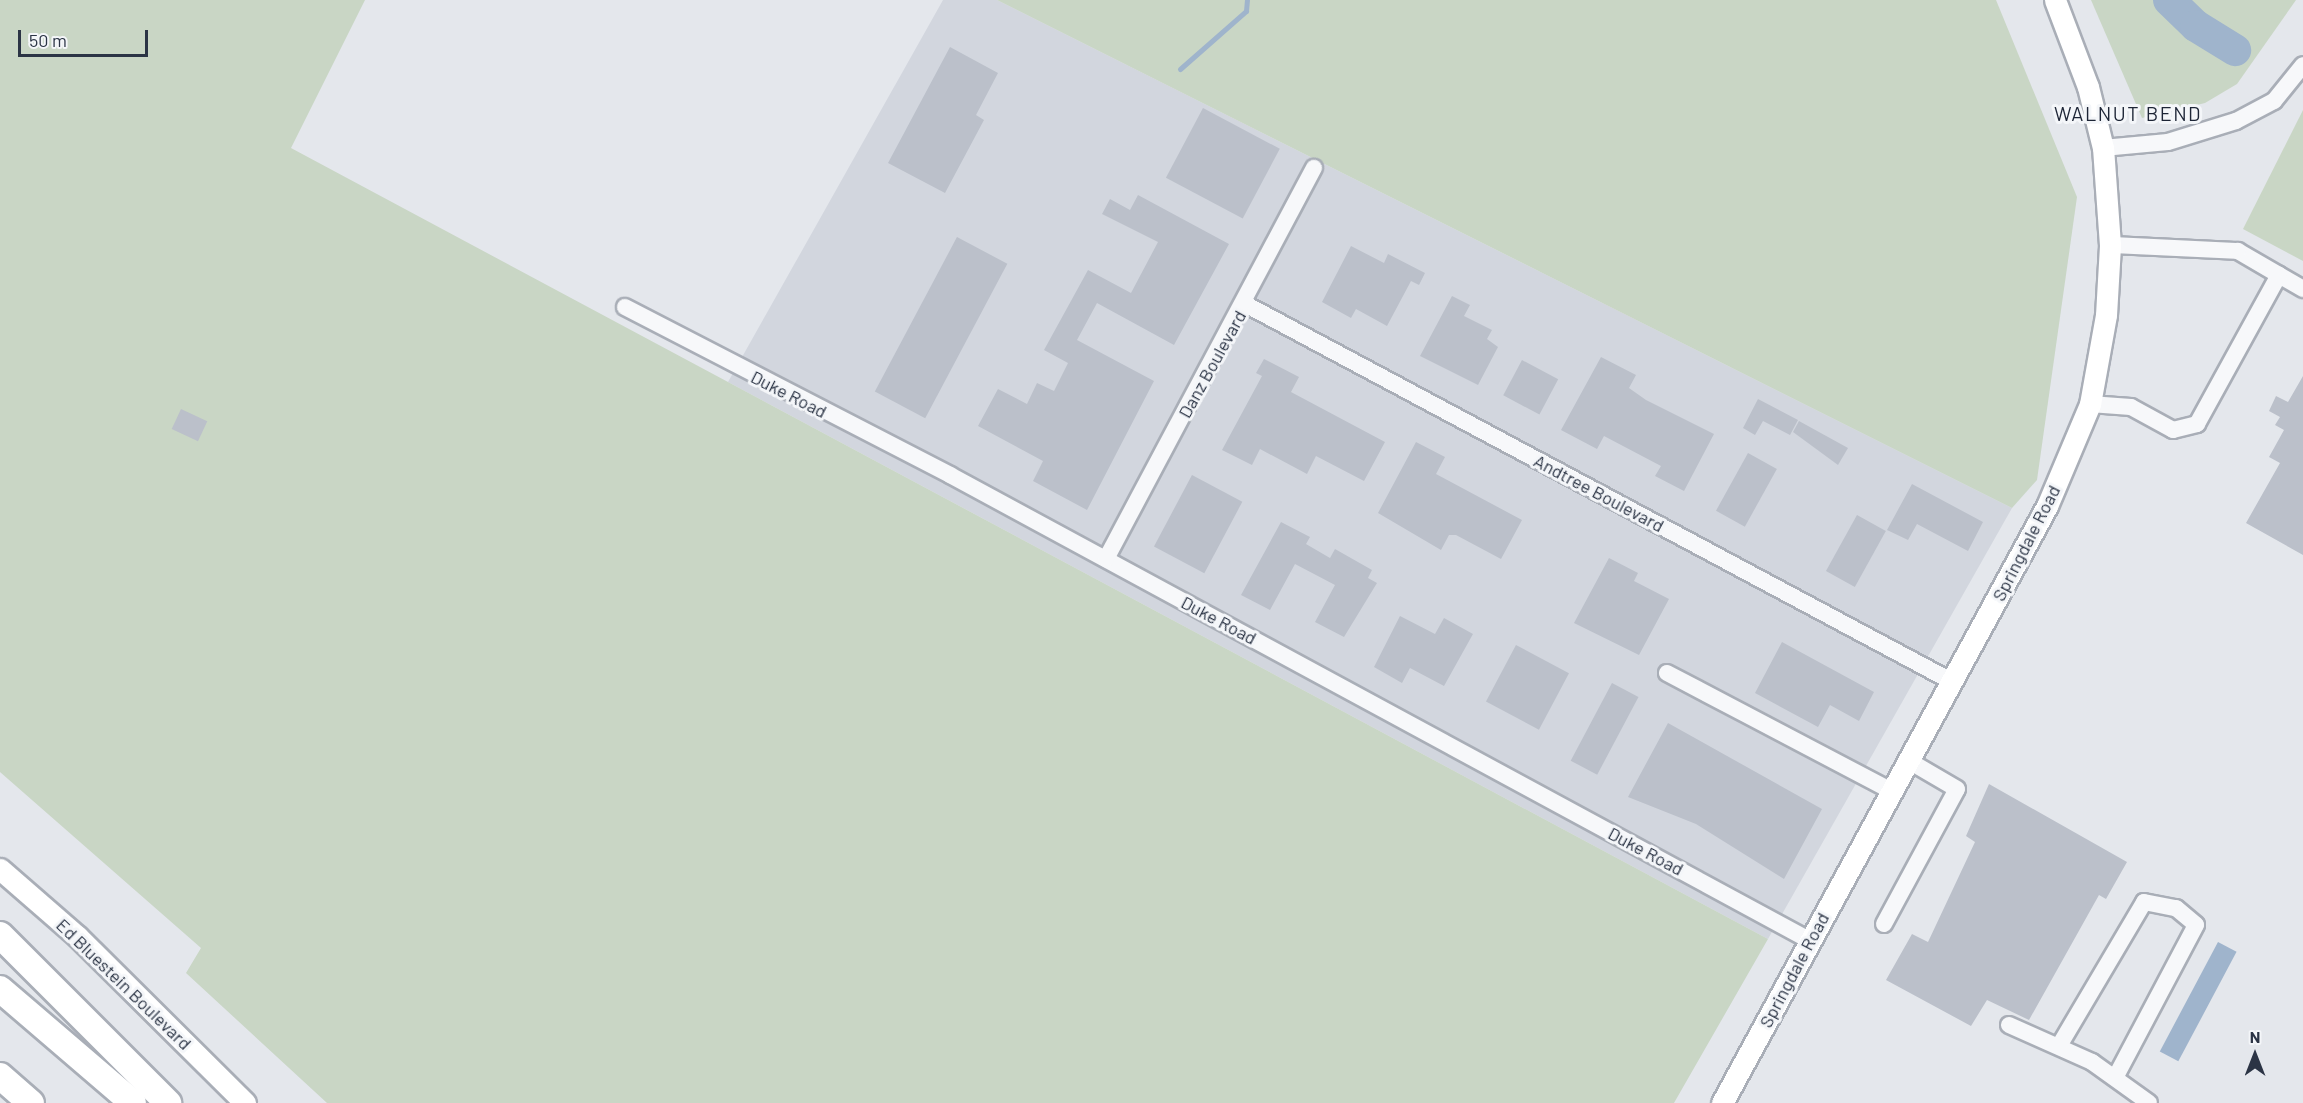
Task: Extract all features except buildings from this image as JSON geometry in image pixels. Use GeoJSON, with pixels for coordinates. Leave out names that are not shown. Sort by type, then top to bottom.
{"type":"FeatureCollection","features":[{"type":"Feature","properties":{"kind":"highway"},"geometry":{"type":"LineString","coordinates":[[0,935],[168,1103]]}},
{"type":"Feature","properties":{"kind":"highway"},"geometry":{"type":"LineString","coordinates":[[0,988],[133,1103]]}},
{"type":"Feature","properties":{"kind":"highway"},"geometry":{"type":"LineString","coordinates":[[0,1076],[31,1103]]}},
{"type":"Feature","properties":{"kind":"main road","name":"Springdale Road"},"geometry":{"type":"LineString","coordinates":[[1722,1103],[2047,506],[2090,404],[2106,315],[2110,245],[2103,148],[2088,87],[2055,0]]}},
{"type":"Feature","properties":{"kind":"main road","name":"Ed Bluestein Boulevard"},"geometry":{"type":"LineString","coordinates":[[0,869],[77,936],[245,1103]]}},
{"type":"Feature","properties":{"kind":"street"},"geometry":{"type":"LineString","coordinates":[[2103,148],[2168,142],[2236,121],[2274,101],[2303,65]]}},
{"type":"Feature","properties":{"kind":"street","name":"Danz Boulevard"},"geometry":{"type":"LineString","coordinates":[[1106,559],[1245,304],[1314,168]]}},
{"type":"Feature","properties":{"kind":"street"},"geometry":{"type":"LineString","coordinates":[[2110,245],[2238,251],[2303,289]]}},
{"type":"Feature","properties":{"kind":"street"},"geometry":{"type":"LineString","coordinates":[[2090,404],[2131,407],[2174,430],[2197,424],[2279,275]]}},
{"type":"Feature","properties":{"kind":"street","name":"Andtree Boulevard"},"geometry":{"type":"LineString","coordinates":[[1245,304],[1953,682]]}},
{"type":"Feature","properties":{"kind":"street","name":"Duke Road"},"geometry":{"type":"LineString","coordinates":[[625,307],[1106,559],[1809,940]]}},
{"type":"Feature","properties":{"kind":"street"},"geometry":{"type":"LineString","coordinates":[[1667,673],[1892,791]]}},
{"type":"Feature","properties":{"kind":"street"},"geometry":{"type":"LineString","coordinates":[[1884,924],[1957,789],[1909,761]]}},
{"type":"Feature","properties":{"kind":"street"},"geometry":{"type":"LineString","coordinates":[[2059,1046],[2144,902],[2176,908],[2196,925],[2116,1076]]}},
{"type":"Feature","properties":{"kind":"street"},"geometry":{"type":"LineString","coordinates":[[2010,1025],[2059,1046],[2116,1076],[2149,1103]]}},
{"type":"Feature","properties":{"kind":"shaded area"},"geometry":{"type":"Polygon","coordinates":[[[943,0],[997,0],[2012,508],[1768,939],[728,382],[943,0]]]}},
{"type":"Feature","properties":{"kind":"green space"},"geometry":{"type":"Polygon","coordinates":[[[0,0],[365,0],[291,148],[1768,939],[1674,1103],[327,1103],[186,973],[201,948],[0,772],[0,0]]]}},
{"type":"Feature","properties":{"kind":"green space"},"geometry":{"type":"Polygon","coordinates":[[[997,0],[1996,0],[2077,197],[2037,480],[2012,508],[997,0]]]}},
{"type":"Feature","properties":{"kind":"green space"},"geometry":{"type":"Polygon","coordinates":[[[2091,0],[2296,0],[2237,84],[2205,103],[2142,118],[2091,0]]]}},
{"type":"Feature","properties":{"kind":"green space"},"geometry":{"type":"Polygon","coordinates":[[[2303,110],[2303,261],[2243,229],[2303,110]]]}},
{"type":"Feature","properties":{"kind":"water"},"geometry":{"type":"Polygon","coordinates":[[[2218,942],[2237,952],[2178,1061],[2160,1051],[2218,942]]]}},
{"type":"Feature","properties":{"kind":"waterway"},"geometry":{"type":"LineString","coordinates":[[1180,69],[1246,11],[1247,0]]}},
{"type":"Feature","properties":{"kind":"waterway"},"geometry":{"type":"LineString","coordinates":[[2169,0],[2196,26],[2235,50]]}},
{"type":"Feature","properties":{"kind":"district","name":"WALNUT BEND"},"geometry":{"type":"Point","coordinates":[2128,113]}}]}
